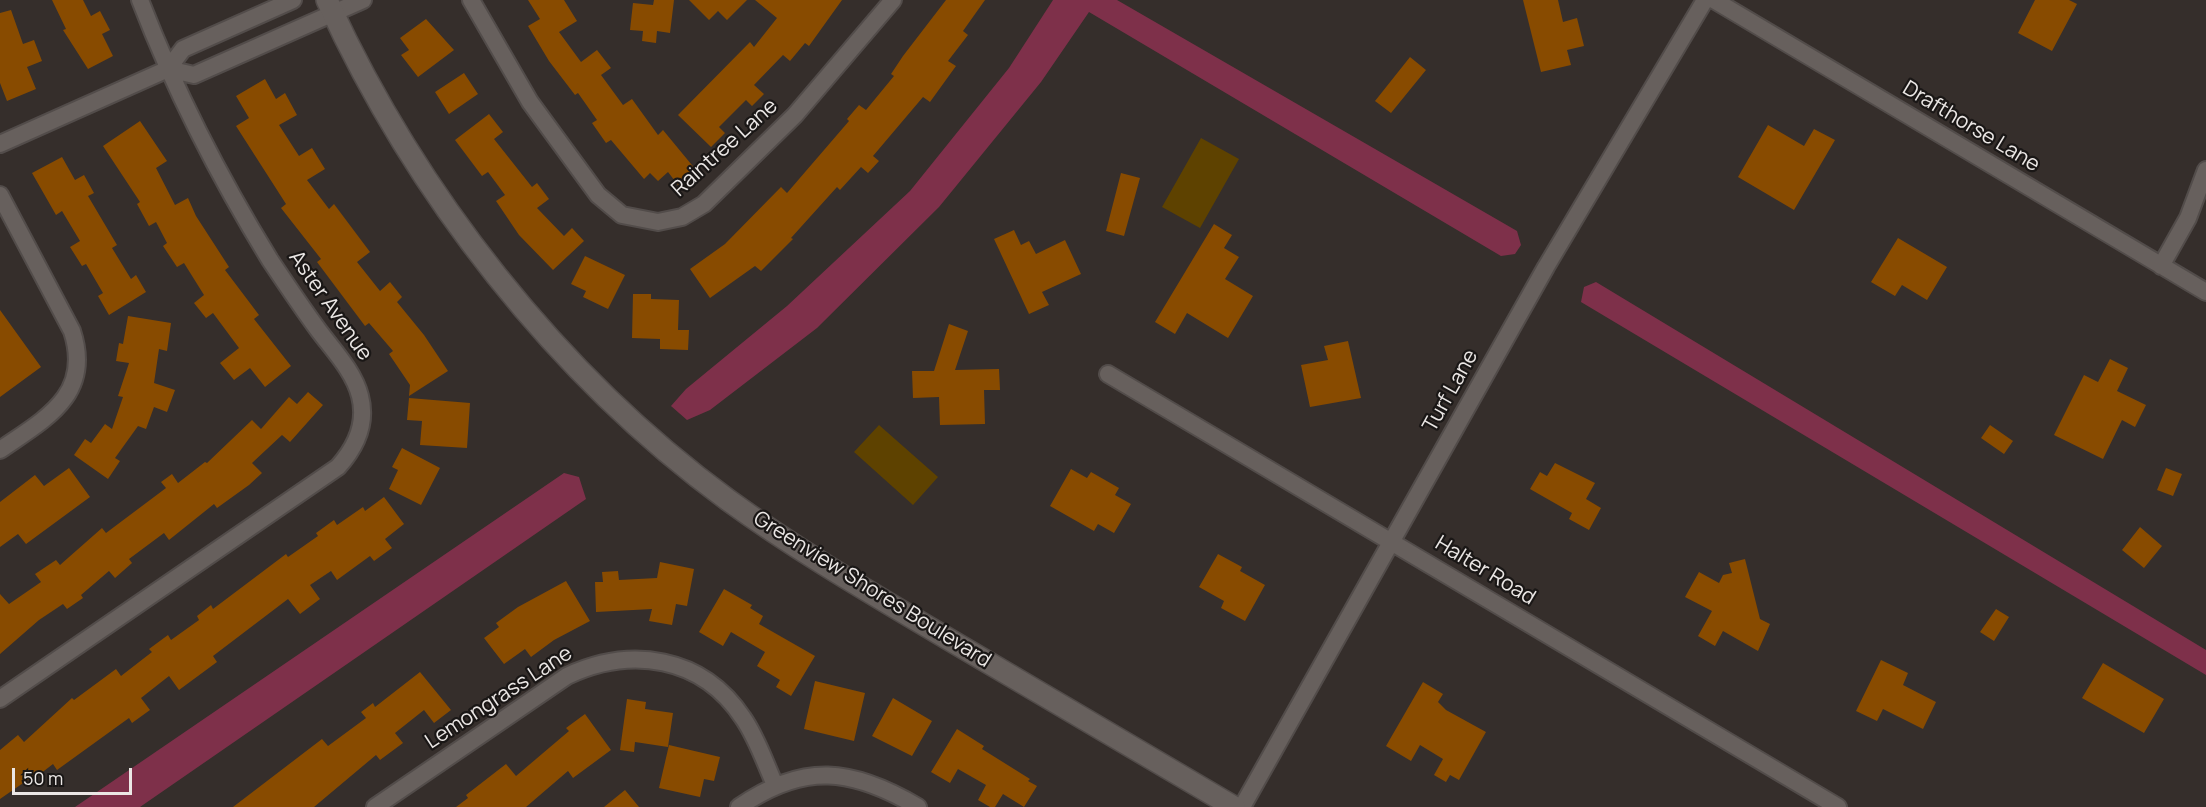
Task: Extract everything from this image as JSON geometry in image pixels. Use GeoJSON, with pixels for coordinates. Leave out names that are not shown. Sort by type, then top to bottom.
{"type":"FeatureCollection","features":[{"type":"Feature","properties":{"kind":"street","name":"Aster Avenue"},"geometry":{"type":"LineString","coordinates":[[0,699],[338,467],[354,447],[362,424],[361,399],[352,376],[271,262],[234,199],[168,69],[140,0]]}},
{"type":"Feature","properties":{"kind":"street"},"geometry":{"type":"LineString","coordinates":[[0,144],[168,69],[183,49],[293,0]]}},
{"type":"Feature","properties":{"kind":"street"},"geometry":{"type":"LineString","coordinates":[[168,69],[194,75],[330,6],[363,0]]}},
{"type":"Feature","properties":{"kind":"street","name":"Raintree Lane"},"geometry":{"type":"LineString","coordinates":[[471,0],[530,102],[598,195],[622,215],[640,221],[658,222],[670,221],[693,212],[737,173],[802,107],[893,0]]}},
{"type":"Feature","properties":{"kind":"street","name":"Turf Lane"},"geometry":{"type":"LineString","coordinates":[[1242,807],[1546,267],[1705,0]]}},
{"type":"Feature","properties":{"kind":"street","name":"Drafthorse Lane"},"geometry":{"type":"LineString","coordinates":[[1714,0],[2206,292]]}},
{"type":"Feature","properties":{"kind":"street","name":"Greenview Shores Boulevard"},"geometry":{"type":"LineString","coordinates":[[330,6],[403,143],[459,228],[591,381],[665,450],[728,500],[813,559],[1234,807]]}},
{"type":"Feature","properties":{"kind":"street"},"geometry":{"type":"LineString","coordinates":[[2161,266],[2188,218],[2206,170]]}},
{"type":"Feature","properties":{"kind":"street"},"geometry":{"type":"LineString","coordinates":[[0,195],[72,331],[77,355],[74,380],[63,402],[45,419],[0,450]]}},
{"type":"Feature","properties":{"kind":"street","name":"Halter Road"},"geometry":{"type":"LineString","coordinates":[[1108,374],[1838,807]]}},
{"type":"Feature","properties":{"kind":"street","name":"Lemongrass Lane"},"geometry":{"type":"LineString","coordinates":[[375,807],[567,676],[609,660],[631,658],[675,665],[714,686],[744,718],[775,785]]}},
{"type":"Feature","properties":{"kind":"street"},"geometry":{"type":"LineString","coordinates":[[739,807],[775,785],[809,776],[853,777],[874,783],[918,807]]}},
{"type":"Feature","properties":{"kind":"shaded area"},"geometry":{"type":"Polygon","coordinates":[[[1053,0],[1117,0],[1517,231],[1521,245],[1515,254],[1501,256],[1089,12],[1041,82],[939,207],[817,328],[710,410],[687,420],[671,406],[686,389],[787,306],[910,191],[1009,68],[1053,0]]]}},
{"type":"Feature","properties":{"kind":"shaded area"},"geometry":{"type":"Polygon","coordinates":[[[1201,138],[1239,159],[1200,228],[1162,207],[1201,138]]]}},
{"type":"Feature","properties":{"kind":"shaded area"},"geometry":{"type":"Polygon","coordinates":[[[1596,282],[2206,650],[2206,675],[1581,302],[1584,287],[1596,282]]]}},
{"type":"Feature","properties":{"kind":"shaded area"},"geometry":{"type":"Polygon","coordinates":[[[879,425],[938,477],[913,505],[854,452],[879,425]]]}},
{"type":"Feature","properties":{"kind":"shaded area"},"geometry":{"type":"Polygon","coordinates":[[[564,473],[579,477],[586,499],[140,807],[75,807],[564,473]]]}},
{"type":"Feature","properties":{"kind":"building"},"geometry":{"type":"Polygon","coordinates":[[[52,0],[83,0],[91,16],[100,11],[110,30],[102,34],[113,56],[88,69],[63,30],[66,29],[52,0]]]}},
{"type":"Feature","properties":{"kind":"building"},"geometry":{"type":"Polygon","coordinates":[[[528,0],[564,0],[577,21],[559,32],[581,62],[597,50],[611,68],[601,75],[623,105],[632,99],[658,135],[663,130],[696,170],[678,185],[668,172],[658,181],[650,173],[644,179],[611,140],[606,143],[592,123],[597,120],[578,93],[575,95],[549,61],[528,26],[540,19],[528,0]]]}},
{"type":"Feature","properties":{"kind":"building"},"geometry":{"type":"Polygon","coordinates":[[[654,0],[674,0],[670,33],[657,31],[656,43],[642,41],[643,31],[630,30],[633,3],[653,5],[654,0]]]}},
{"type":"Feature","properties":{"kind":"building"},"geometry":{"type":"Polygon","coordinates":[[[689,0],[747,0],[727,20],[718,11],[709,20],[689,0]]]}},
{"type":"Feature","properties":{"kind":"building"},"geometry":{"type":"Polygon","coordinates":[[[755,0],[842,0],[809,46],[805,43],[790,61],[783,55],[754,85],[764,94],[752,106],[746,100],[719,127],[725,133],[711,147],[678,115],[750,42],[754,47],[777,18],[755,0]]]}},
{"type":"Feature","properties":{"kind":"building"},"geometry":{"type":"Polygon","coordinates":[[[946,0],[985,0],[963,31],[968,35],[948,61],[956,66],[930,102],[923,97],[873,156],[879,161],[868,173],[861,167],[840,190],[837,187],[791,238],[793,239],[761,271],[755,266],[710,298],[690,269],[725,244],[781,187],[787,193],[849,121],[847,119],[859,105],[866,110],[894,76],[891,74],[903,56],[946,0]]]}},
{"type":"Feature","properties":{"kind":"building"},"geometry":{"type":"Polygon","coordinates":[[[1523,0],[1558,0],[1563,22],[1577,18],[1584,46],[1567,50],[1571,65],[1541,72],[1523,0]]]}},
{"type":"Feature","properties":{"kind":"building"},"geometry":{"type":"Polygon","coordinates":[[[2035,0],[2069,0],[2077,4],[2052,51],[2018,33],[2035,0]]]}},
{"type":"Feature","properties":{"kind":"building"},"geometry":{"type":"Polygon","coordinates":[[[11,10],[23,44],[34,40],[42,61],[27,67],[36,89],[7,101],[0,83],[0,13],[11,10]]]}},
{"type":"Feature","properties":{"kind":"building"},"geometry":{"type":"Polygon","coordinates":[[[426,19],[454,50],[418,77],[401,55],[409,50],[400,38],[426,19]]]}},
{"type":"Feature","properties":{"kind":"building"},"geometry":{"type":"Polygon","coordinates":[[[1410,57],[1426,70],[1391,113],[1375,101],[1410,57]]]}},
{"type":"Feature","properties":{"kind":"building"},"geometry":{"type":"Polygon","coordinates":[[[464,73],[478,94],[449,114],[435,92],[464,73]]]}},
{"type":"Feature","properties":{"kind":"building"},"geometry":{"type":"Polygon","coordinates":[[[265,79],[276,99],[285,93],[297,115],[279,125],[299,156],[312,148],[325,169],[307,180],[329,209],[334,204],[370,252],[357,262],[380,291],[390,282],[402,297],[397,302],[424,335],[448,371],[409,396],[410,385],[389,354],[393,351],[369,323],[365,326],[317,262],[321,259],[281,208],[286,204],[236,126],[249,118],[236,96],[265,79]]]}},
{"type":"Feature","properties":{"kind":"building"},"geometry":{"type":"Polygon","coordinates":[[[489,114],[503,132],[494,139],[532,187],[537,183],[549,199],[537,208],[564,236],[572,228],[584,241],[553,270],[519,235],[496,201],[505,195],[488,172],[482,176],[455,140],[489,114]]]}},
{"type":"Feature","properties":{"kind":"building"},"geometry":{"type":"Polygon","coordinates":[[[140,121],[167,161],[156,168],[175,205],[188,198],[196,216],[229,267],[225,270],[259,315],[254,319],[291,366],[265,387],[250,368],[234,380],[220,363],[239,348],[213,313],[206,318],[194,303],[204,295],[184,263],[177,267],[163,246],[167,243],[156,222],[149,226],[137,204],[140,202],[103,146],[140,121]]]}},
{"type":"Feature","properties":{"kind":"building"},"geometry":{"type":"Polygon","coordinates":[[[1768,125],[1804,146],[1814,129],[1835,140],[1794,210],[1738,177],[1768,125]]]}},
{"type":"Feature","properties":{"kind":"building"},"geometry":{"type":"Polygon","coordinates":[[[62,157],[75,180],[84,175],[94,193],[88,196],[117,245],[112,248],[131,279],[136,275],[146,292],[109,315],[98,296],[103,293],[86,264],[82,266],[70,247],[80,241],[62,211],[56,215],[32,173],[62,157]]]}},
{"type":"Feature","properties":{"kind":"building"},"geometry":{"type":"Polygon","coordinates":[[[1121,173],[1140,178],[1124,236],[1106,231],[1121,173]]]}},
{"type":"Feature","properties":{"kind":"building"},"geometry":{"type":"Polygon","coordinates":[[[1214,224],[1232,235],[1224,248],[1239,257],[1225,279],[1253,296],[1228,338],[1187,313],[1175,334],[1155,322],[1214,224]]]}},
{"type":"Feature","properties":{"kind":"building"},"geometry":{"type":"Polygon","coordinates":[[[1014,230],[1021,245],[1029,241],[1036,254],[1065,240],[1081,274],[1042,292],[1049,305],[1029,314],[994,239],[1014,230]]]}},
{"type":"Feature","properties":{"kind":"building"},"geometry":{"type":"Polygon","coordinates":[[[1898,238],[1947,267],[1927,300],[1902,285],[1895,296],[1871,282],[1898,238]]]}},
{"type":"Feature","properties":{"kind":"building"},"geometry":{"type":"Polygon","coordinates":[[[585,256],[625,275],[608,309],[583,297],[586,291],[571,284],[585,256]]]}},
{"type":"Feature","properties":{"kind":"building"},"geometry":{"type":"Polygon","coordinates":[[[633,294],[651,294],[651,299],[679,300],[678,330],[689,330],[688,350],[660,349],[660,339],[632,338],[633,294]]]}},
{"type":"Feature","properties":{"kind":"building"},"geometry":{"type":"Polygon","coordinates":[[[0,310],[41,367],[0,397],[0,310]]]}},
{"type":"Feature","properties":{"kind":"building"},"geometry":{"type":"Polygon","coordinates":[[[128,316],[171,323],[167,351],[159,349],[154,383],[175,390],[167,412],[154,407],[146,429],[138,426],[115,458],[120,461],[108,479],[74,455],[85,439],[91,443],[105,424],[112,429],[123,397],[118,396],[129,363],[116,361],[119,343],[123,344],[128,316]]]}},
{"type":"Feature","properties":{"kind":"building"},"geometry":{"type":"Polygon","coordinates":[[[949,324],[968,331],[955,370],[999,369],[1000,390],[984,390],[985,424],[940,425],[939,397],[913,398],[912,371],[934,371],[949,324]]]}},
{"type":"Feature","properties":{"kind":"building"},"geometry":{"type":"Polygon","coordinates":[[[1348,341],[1361,398],[1310,407],[1301,365],[1328,360],[1324,346],[1348,341]]]}},
{"type":"Feature","properties":{"kind":"building"},"geometry":{"type":"Polygon","coordinates":[[[2110,359],[2128,368],[2117,391],[2146,405],[2135,427],[2122,420],[2103,459],[2054,435],[2084,375],[2098,382],[2110,359]]]}},
{"type":"Feature","properties":{"kind":"building"},"geometry":{"type":"Polygon","coordinates":[[[308,392],[323,405],[290,442],[282,435],[252,463],[262,473],[249,485],[217,508],[214,504],[169,540],[164,533],[129,559],[132,563],[115,578],[109,571],[81,595],[83,598],[67,609],[63,604],[39,620],[0,654],[0,594],[9,604],[41,582],[35,574],[56,560],[60,565],[102,528],[106,533],[166,488],[161,482],[172,474],[178,483],[205,462],[207,463],[252,420],[261,429],[289,397],[297,404],[308,392]]]}},
{"type":"Feature","properties":{"kind":"building"},"geometry":{"type":"Polygon","coordinates":[[[409,398],[470,403],[467,448],[420,445],[422,421],[407,420],[409,398]]]}},
{"type":"Feature","properties":{"kind":"building"},"geometry":{"type":"Polygon","coordinates":[[[1990,425],[2013,441],[2004,454],[1981,438],[1990,425]]]}},
{"type":"Feature","properties":{"kind":"building"},"geometry":{"type":"Polygon","coordinates":[[[402,448],[440,468],[421,505],[389,489],[398,470],[392,467],[402,448]]]}},
{"type":"Feature","properties":{"kind":"building"},"geometry":{"type":"Polygon","coordinates":[[[1555,463],[1595,483],[1586,499],[1601,508],[1589,530],[1569,519],[1572,513],[1530,489],[1540,472],[1547,476],[1555,463]]]}},
{"type":"Feature","properties":{"kind":"building"},"geometry":{"type":"Polygon","coordinates":[[[69,468],[90,497],[26,544],[18,534],[0,547],[0,502],[35,475],[44,486],[69,468]]]}},
{"type":"Feature","properties":{"kind":"building"},"geometry":{"type":"Polygon","coordinates":[[[2166,468],[2182,474],[2173,496],[2157,490],[2166,468]]]}},
{"type":"Feature","properties":{"kind":"building"},"geometry":{"type":"Polygon","coordinates":[[[1071,469],[1087,478],[1091,472],[1119,488],[1115,495],[1131,504],[1114,533],[1098,524],[1094,531],[1050,506],[1071,469]]]}},
{"type":"Feature","properties":{"kind":"building"},"geometry":{"type":"Polygon","coordinates":[[[384,497],[404,524],[385,539],[392,548],[374,561],[370,556],[337,580],[331,571],[310,585],[320,599],[300,614],[288,599],[213,656],[217,662],[179,690],[169,676],[141,698],[150,710],[132,723],[129,718],[57,770],[53,764],[31,781],[29,779],[0,799],[0,750],[18,735],[24,742],[72,698],[74,700],[116,669],[121,676],[152,652],[149,649],[168,635],[171,640],[199,620],[197,616],[211,605],[213,609],[286,554],[288,557],[318,536],[316,533],[334,520],[337,525],[363,507],[365,511],[384,497]]]}},
{"type":"Feature","properties":{"kind":"building"},"geometry":{"type":"Polygon","coordinates":[[[2140,527],[2162,546],[2144,568],[2122,550],[2140,527]]]}},
{"type":"Feature","properties":{"kind":"building"},"geometry":{"type":"Polygon","coordinates":[[[1218,554],[1242,567],[1240,571],[1265,585],[1245,621],[1221,608],[1224,601],[1199,587],[1218,554]]]}},
{"type":"Feature","properties":{"kind":"building"},"geometry":{"type":"Polygon","coordinates":[[[1745,559],[1760,619],[1770,624],[1758,651],[1723,631],[1715,646],[1698,636],[1712,611],[1685,597],[1699,572],[1719,583],[1723,575],[1732,573],[1729,563],[1745,559]]]}},
{"type":"Feature","properties":{"kind":"building"},"geometry":{"type":"Polygon","coordinates":[[[660,562],[694,569],[687,606],[676,604],[672,625],[649,621],[652,609],[596,612],[595,582],[603,582],[602,572],[618,571],[619,580],[657,578],[660,562]]]}},
{"type":"Feature","properties":{"kind":"building"},"geometry":{"type":"Polygon","coordinates":[[[566,581],[590,621],[554,640],[531,657],[525,649],[504,664],[484,638],[499,627],[496,623],[518,607],[566,581]]]}},
{"type":"Feature","properties":{"kind":"building"},"geometry":{"type":"Polygon","coordinates":[[[724,589],[752,605],[750,608],[763,616],[759,624],[815,656],[791,696],[776,687],[780,680],[757,666],[765,652],[731,632],[723,646],[699,632],[724,589]]]}},
{"type":"Feature","properties":{"kind":"building"},"geometry":{"type":"Polygon","coordinates":[[[1996,609],[2009,617],[1994,641],[1980,632],[1996,609]]]}},
{"type":"Feature","properties":{"kind":"building"},"geometry":{"type":"Polygon","coordinates":[[[1881,660],[1908,673],[1903,685],[1936,702],[1923,729],[1883,709],[1877,721],[1856,711],[1881,660]]]}},
{"type":"Feature","properties":{"kind":"building"},"geometry":{"type":"Polygon","coordinates":[[[2103,663],[2164,699],[2144,733],[2082,698],[2103,663]]]}},
{"type":"Feature","properties":{"kind":"building"},"geometry":{"type":"Polygon","coordinates":[[[420,672],[451,710],[434,723],[424,710],[395,733],[403,743],[380,760],[376,755],[314,807],[233,807],[322,739],[328,746],[366,718],[361,712],[373,703],[375,707],[420,672]]]}},
{"type":"Feature","properties":{"kind":"building"},"geometry":{"type":"Polygon","coordinates":[[[815,681],[865,693],[854,741],[804,729],[815,681]]]}},
{"type":"Feature","properties":{"kind":"building"},"geometry":{"type":"Polygon","coordinates":[[[1423,682],[1443,694],[1438,702],[1446,710],[1486,732],[1459,780],[1450,775],[1446,782],[1434,775],[1443,759],[1420,745],[1411,761],[1386,746],[1423,682]]]}},
{"type":"Feature","properties":{"kind":"building"},"geometry":{"type":"Polygon","coordinates":[[[893,698],[932,721],[912,756],[872,736],[893,698]]]}},
{"type":"Feature","properties":{"kind":"building"},"geometry":{"type":"Polygon","coordinates":[[[627,699],[646,702],[645,709],[673,713],[668,747],[635,742],[634,752],[620,750],[627,699]]]}},
{"type":"Feature","properties":{"kind":"building"},"geometry":{"type":"Polygon","coordinates":[[[585,714],[611,750],[573,778],[568,771],[526,807],[456,807],[468,798],[466,795],[506,764],[516,776],[569,731],[566,728],[585,714]]]}},
{"type":"Feature","properties":{"kind":"building"},"geometry":{"type":"Polygon","coordinates":[[[957,729],[984,746],[982,749],[1030,779],[1028,781],[1037,786],[1024,807],[1003,794],[995,807],[990,807],[978,800],[986,785],[958,769],[950,783],[931,772],[957,729]]]}},
{"type":"Feature","properties":{"kind":"building"},"geometry":{"type":"Polygon","coordinates":[[[669,745],[720,757],[714,781],[704,779],[700,797],[659,788],[669,745]]]}},
{"type":"Feature","properties":{"kind":"building"},"geometry":{"type":"Polygon","coordinates":[[[625,790],[639,807],[604,807],[625,790]]]}}]}
